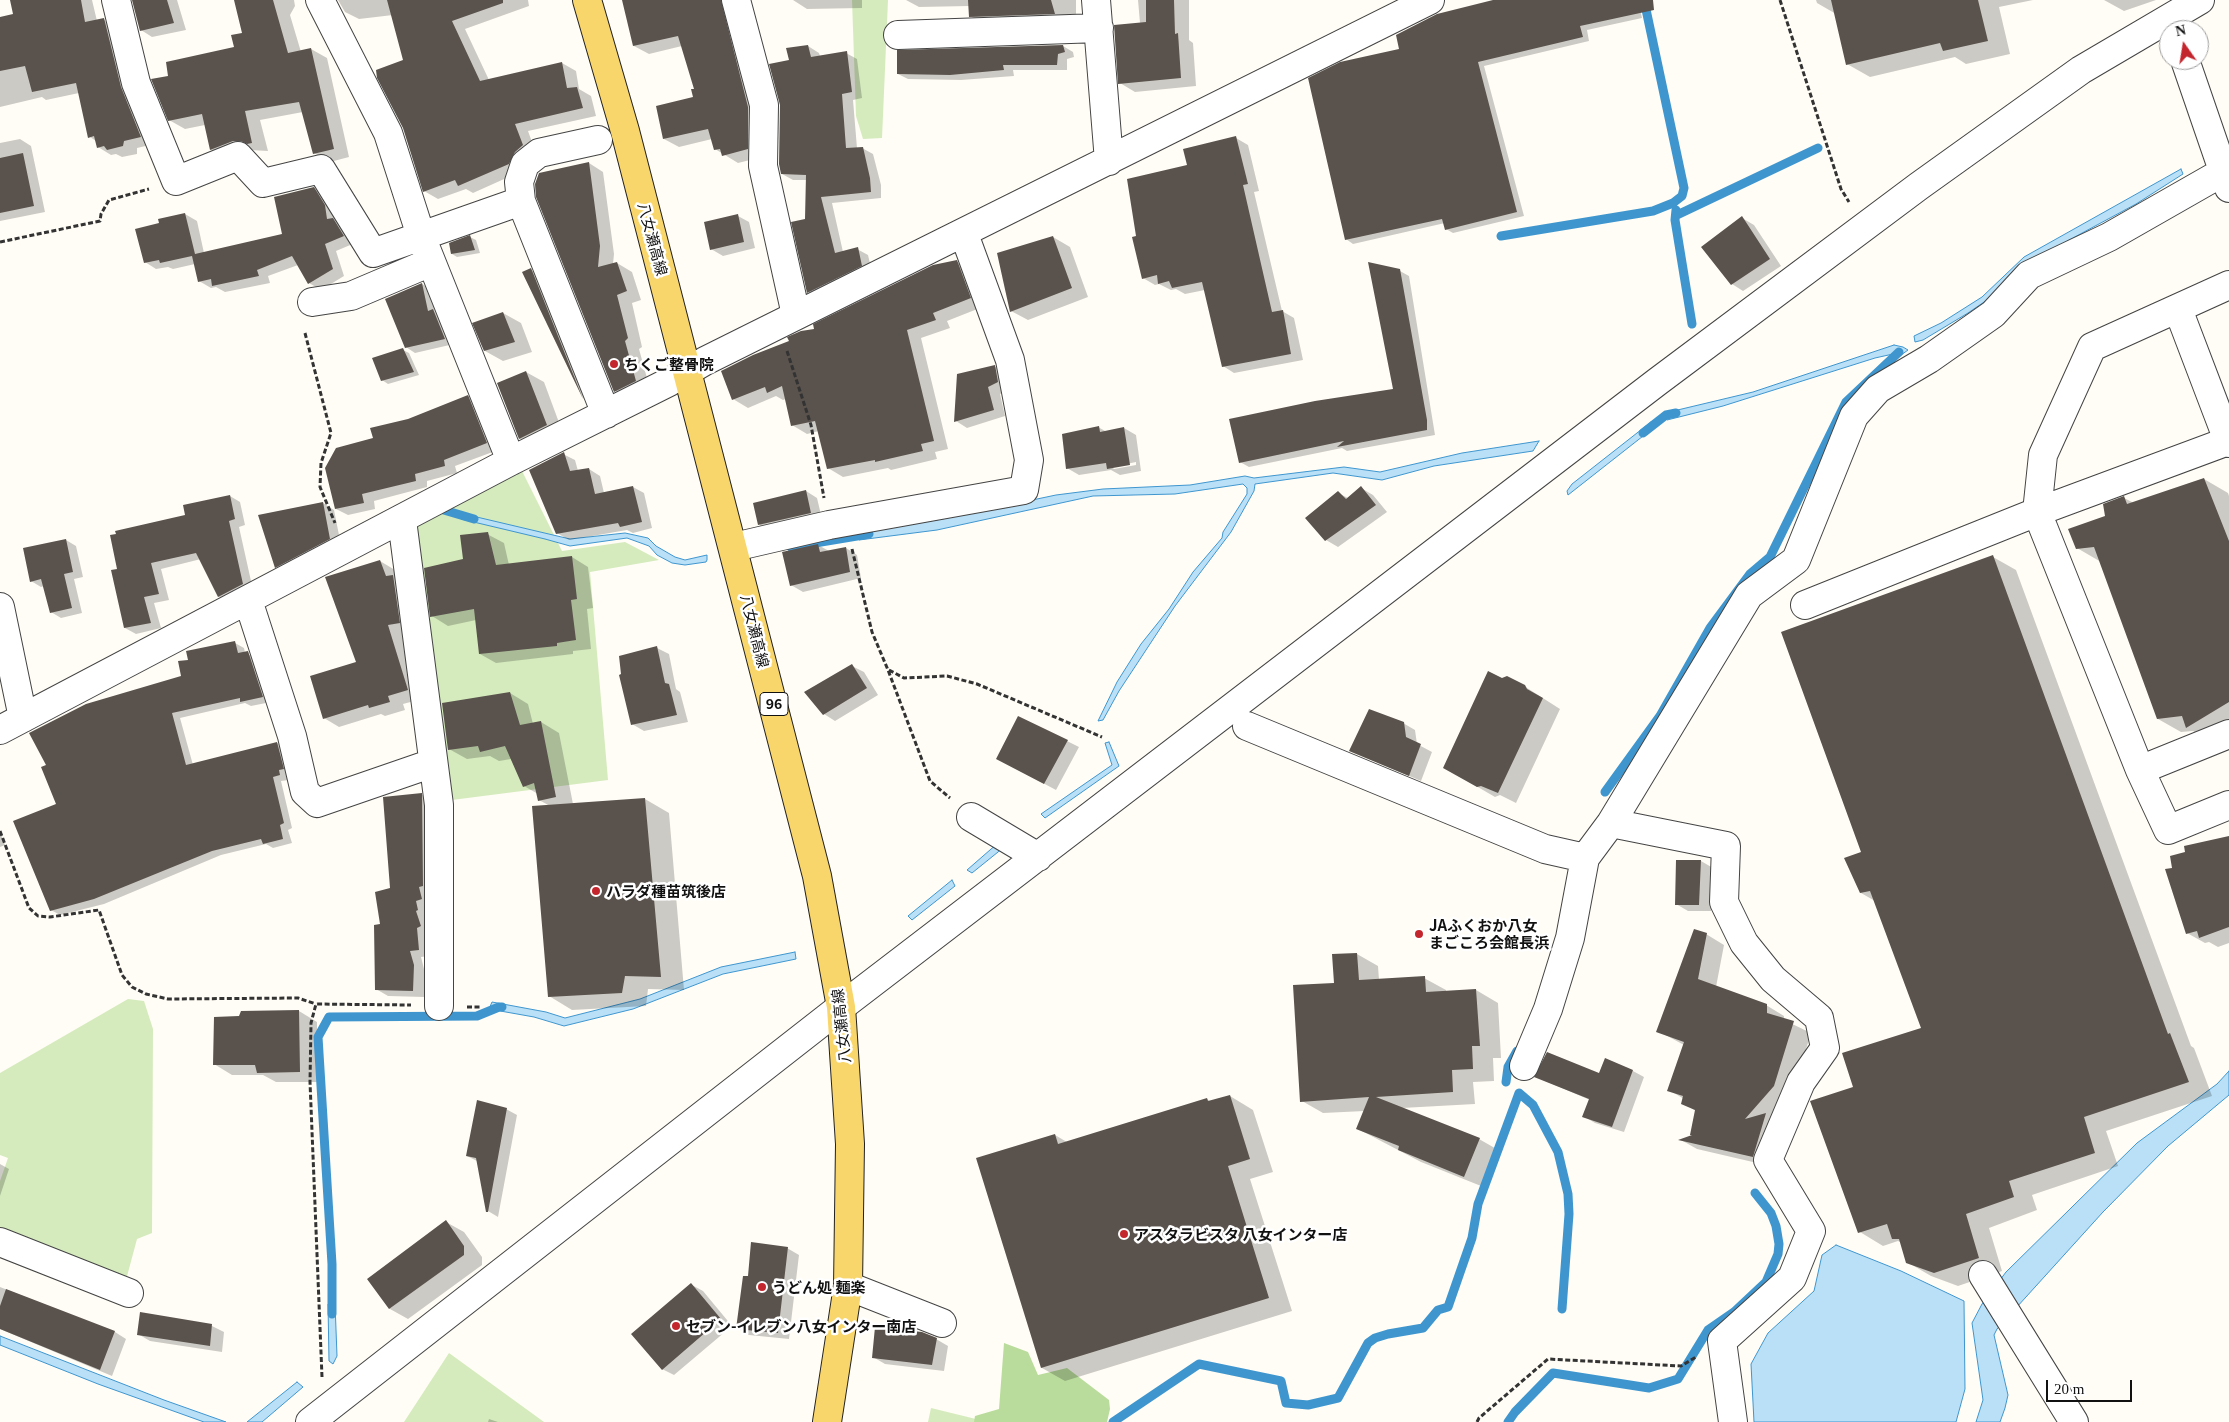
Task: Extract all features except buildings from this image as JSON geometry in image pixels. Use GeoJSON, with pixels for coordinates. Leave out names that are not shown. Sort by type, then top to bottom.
{"type":"FeatureCollection","features":[{"type":"Feature","properties":{"kind":"main road","name":"八女瀬高線"},"geometry":{"type":"LineString","coordinates":[[587,0],[628,141],[734,547],[817,876],[842,1008],[850,1144],[848,1286],[827,1422]]}},
{"type":"Feature","properties":{"kind":"street"},"geometry":{"type":"LineString","coordinates":[[116,0],[136,83],[176,181],[238,156],[262,183],[321,169],[373,253],[521,201]]}},
{"type":"Feature","properties":{"kind":"street"},"geometry":{"type":"LineString","coordinates":[[320,0],[388,133],[421,236],[511,462]]}},
{"type":"Feature","properties":{"kind":"street"},"geometry":{"type":"LineString","coordinates":[[736,0],[764,105],[763,166],[787,320]]}},
{"type":"Feature","properties":{"kind":"street"},"geometry":{"type":"LineString","coordinates":[[1096,0],[1109,161]]}},
{"type":"Feature","properties":{"kind":"street"},"geometry":{"type":"LineString","coordinates":[[0,607],[12,724],[511,462],[688,372],[705,361],[964,234],[1430,0]]}},
{"type":"Feature","properties":{"kind":"street"},"geometry":{"type":"LineString","coordinates":[[2177,20],[2200,0]]}},
{"type":"Feature","properties":{"kind":"street"},"geometry":{"type":"LineString","coordinates":[[898,35],[1098,28]]}},
{"type":"Feature","properties":{"kind":"street"},"geometry":{"type":"LineString","coordinates":[[317,1417],[842,1008],[1650,387],[1919,186],[2081,70],[2159,31]]}},
{"type":"Feature","properties":{"kind":"street"},"geometry":{"type":"LineString","coordinates":[[1524,1066],[1548,1009],[1570,938],[1586,858],[1610,825],[1749,595],[1796,560],[1854,416],[1878,389],[1929,359],[1993,314],[2029,275],[2226,180],[2188,70]]}},
{"type":"Feature","properties":{"kind":"street"},"geometry":{"type":"LineString","coordinates":[[598,140],[539,153],[525,164],[519,182],[521,201],[606,414]]}},
{"type":"Feature","properties":{"kind":"street"},"geometry":{"type":"LineString","coordinates":[[734,547],[837,524],[1024,490],[1029,460],[1010,360],[964,234]]}},
{"type":"Feature","properties":{"kind":"street"},"geometry":{"type":"LineString","coordinates":[[312,302],[351,296],[432,262]]}},
{"type":"Feature","properties":{"kind":"street"},"geometry":{"type":"LineString","coordinates":[[2229,285],[2092,347],[2043,455],[2037,512],[2140,770],[2168,830],[2229,805]]}},
{"type":"Feature","properties":{"kind":"street"},"geometry":{"type":"LineString","coordinates":[[1805,605],[2037,512],[2229,442],[2178,309]]}},
{"type":"Feature","properties":{"kind":"street"},"geometry":{"type":"LineString","coordinates":[[402,520],[439,805],[439,1006]]}},
{"type":"Feature","properties":{"kind":"street"},"geometry":{"type":"LineString","coordinates":[[248,600],[292,736],[306,792],[317,803],[433,763]]}},
{"type":"Feature","properties":{"kind":"street"},"geometry":{"type":"LineString","coordinates":[[1247,726],[1545,849],[1586,858]]}},
{"type":"Feature","properties":{"kind":"street"},"geometry":{"type":"LineString","coordinates":[[2140,770],[2229,734]]}},
{"type":"Feature","properties":{"kind":"street"},"geometry":{"type":"LineString","coordinates":[[1496,813],[1559,840],[1610,825],[1726,846],[1724,902],[1744,943],[1773,979],[1819,1018],[1825,1048],[1801,1082],[1768,1160],[1811,1231],[1792,1278],[1722,1342],[1733,1422]]}},
{"type":"Feature","properties":{"kind":"street"},"geometry":{"type":"LineString","coordinates":[[971,817],[1038,857]]}},
{"type":"Feature","properties":{"kind":"street"},"geometry":{"type":"LineString","coordinates":[[0,1242],[129,1293]]}},
{"type":"Feature","properties":{"kind":"street"},"geometry":{"type":"LineString","coordinates":[[1987,1281],[2074,1422]]}},
{"type":"Feature","properties":{"kind":"street"},"geometry":{"type":"LineString","coordinates":[[848,1286],[942,1323]]}},
{"type":"Feature","properties":{"kind":"path"},"geometry":{"type":"LineString","coordinates":[[1780,0],[1841,189],[1864,228]]}},
{"type":"Feature","properties":{"kind":"path"},"geometry":{"type":"LineString","coordinates":[[0,242],[100,221],[101,214],[109,200],[176,181]]}},
{"type":"Feature","properties":{"kind":"path"},"geometry":{"type":"LineString","coordinates":[[787,320],[796,375],[837,524],[872,632],[930,781],[971,817]]}},
{"type":"Feature","properties":{"kind":"path"},"geometry":{"type":"LineString","coordinates":[[305,334],[331,433],[322,463],[320,487],[346,549]]}},
{"type":"Feature","properties":{"kind":"path"},"geometry":{"type":"LineString","coordinates":[[888,670],[904,678],[947,676],[976,684],[1102,737]]}},
{"type":"Feature","properties":{"kind":"path"},"geometry":{"type":"LineString","coordinates":[[0,831],[29,908],[38,916],[50,917],[99,910],[122,975],[132,987],[146,994],[168,999],[298,998],[316,1004],[439,1006]]}},
{"type":"Feature","properties":{"kind":"path"},"geometry":{"type":"LineString","coordinates":[[316,1004],[311,1023],[310,1082],[317,1417]]}},
{"type":"Feature","properties":{"kind":"path"},"geometry":{"type":"LineString","coordinates":[[1477,1422],[1479,1418],[1548,1359],[1681,1366],[1722,1342]]}},
{"type":"Feature","properties":{"kind":"green space"},"geometry":{"type":"Polygon","coordinates":[[[852,0],[888,0],[882,138],[863,139],[856,116],[852,0]]]}},
{"type":"Feature","properties":{"kind":"green space"},"geometry":{"type":"Polygon","coordinates":[[[521,469],[562,551],[625,542],[659,560],[590,572],[608,780],[444,801],[409,527],[521,469]]]}},
{"type":"Feature","properties":{"kind":"green space"},"geometry":{"type":"Polygon","coordinates":[[[128,999],[144,1001],[153,1029],[152,1233],[137,1239],[126,1280],[0,1231],[0,1181],[8,1158],[0,1155],[0,1073],[128,999]]]}},
{"type":"Feature","properties":{"kind":"green space"},"geometry":{"type":"Polygon","coordinates":[[[1004,1343],[1028,1352],[1038,1375],[1067,1368],[1109,1400],[1110,1409],[1107,1422],[974,1422],[975,1416],[999,1409],[1004,1343]]]}},
{"type":"Feature","properties":{"kind":"green space"},"geometry":{"type":"Polygon","coordinates":[[[449,1353],[544,1422],[404,1422],[449,1353]]]}},
{"type":"Feature","properties":{"kind":"green space"},"geometry":{"type":"Polygon","coordinates":[[[931,1408],[980,1420],[979,1422],[928,1422],[931,1408]]]}},
{"type":"Feature","properties":{"kind":"water"},"geometry":{"type":"Polygon","coordinates":[[[2181,169],[2183,174],[2136,204],[2032,260],[1990,298],[1923,340],[1915,342],[1914,336],[1941,323],[1982,297],[2024,257],[2181,169]]]}},
{"type":"Feature","properties":{"kind":"water"},"geometry":{"type":"Polygon","coordinates":[[[1894,345],[1908,350],[1897,358],[1893,354],[1875,358],[1723,406],[1667,420],[1665,413],[1753,392],[1894,345]]]}},
{"type":"Feature","properties":{"kind":"water"},"geometry":{"type":"Polygon","coordinates":[[[1651,422],[1652,429],[1568,495],[1567,491],[1572,484],[1651,422]]]}},
{"type":"Feature","properties":{"kind":"water"},"geometry":{"type":"Polygon","coordinates":[[[1539,441],[1533,451],[1434,466],[1382,480],[1333,473],[1255,484],[1254,491],[1231,532],[1175,606],[1119,691],[1103,720],[1098,721],[1117,682],[1141,644],[1169,609],[1193,572],[1222,538],[1223,532],[1247,494],[1247,488],[1243,484],[1175,494],[1093,496],[937,530],[859,540],[857,533],[942,519],[1056,495],[1103,489],[1190,485],[1245,476],[1254,478],[1344,467],[1380,472],[1462,453],[1539,441]]]}},
{"type":"Feature","properties":{"kind":"water"},"geometry":{"type":"Polygon","coordinates":[[[464,514],[570,539],[625,533],[648,538],[656,546],[675,557],[685,560],[707,555],[707,560],[706,562],[685,565],[672,563],[657,555],[649,546],[627,538],[570,546],[461,519],[464,514]]]}},
{"type":"Feature","properties":{"kind":"water"},"geometry":{"type":"Polygon","coordinates":[[[1109,742],[1119,766],[1045,818],[1041,814],[1112,765],[1105,743],[1109,742]]]}},
{"type":"Feature","properties":{"kind":"water"},"geometry":{"type":"Polygon","coordinates":[[[998,843],[1003,848],[972,873],[967,870],[998,843]]]}},
{"type":"Feature","properties":{"kind":"water"},"geometry":{"type":"Polygon","coordinates":[[[952,880],[955,886],[912,920],[908,916],[952,880]]]}},
{"type":"Feature","properties":{"kind":"water"},"geometry":{"type":"Polygon","coordinates":[[[795,952],[796,959],[723,974],[633,1009],[564,1026],[534,1017],[489,1009],[492,1002],[546,1012],[565,1018],[640,999],[721,967],[795,952]]]}},
{"type":"Feature","properties":{"kind":"water"},"geometry":{"type":"Polygon","coordinates":[[[2229,1071],[2229,1095],[2168,1146],[2103,1212],[1997,1329],[1994,1335],[2008,1395],[2000,1422],[1976,1422],[1983,1400],[1972,1323],[1982,1304],[2006,1272],[2137,1143],[2217,1084],[2229,1071]]]}},
{"type":"Feature","properties":{"kind":"water"},"geometry":{"type":"Polygon","coordinates":[[[1836,1245],[1901,1271],[1964,1301],[1965,1389],[1956,1422],[1754,1422],[1751,1364],[1768,1333],[1814,1291],[1822,1255],[1836,1245]]]}},
{"type":"Feature","properties":{"kind":"water"},"geometry":{"type":"Polygon","coordinates":[[[335,1303],[337,1356],[333,1364],[329,1361],[328,1304],[335,1303]]]}},
{"type":"Feature","properties":{"kind":"water"},"geometry":{"type":"Polygon","coordinates":[[[0,1336],[226,1422],[204,1422],[98,1384],[0,1345],[0,1336]]]}},
{"type":"Feature","properties":{"kind":"water"},"geometry":{"type":"Polygon","coordinates":[[[297,1382],[303,1387],[262,1422],[247,1422],[297,1382]]]}},
{"type":"Feature","properties":{"kind":"waterway"},"geometry":{"type":"LineString","coordinates":[[1501,236],[1653,211],[1673,203],[1682,196],[1684,188],[1644,0]]}},
{"type":"Feature","properties":{"kind":"waterway"},"geometry":{"type":"LineString","coordinates":[[1677,215],[1818,148]]}},
{"type":"Feature","properties":{"kind":"waterway"},"geometry":{"type":"LineString","coordinates":[[1676,210],[1675,220],[1692,324]]}},
{"type":"Feature","properties":{"kind":"waterway"},"geometry":{"type":"LineString","coordinates":[[1605,792],[1660,716],[1710,628],[1750,574],[1770,557],[1846,402],[1899,352]]}},
{"type":"Feature","properties":{"kind":"waterway"},"geometry":{"type":"LineString","coordinates":[[1643,433],[1666,415],[1676,413]]}},
{"type":"Feature","properties":{"kind":"waterway"},"geometry":{"type":"LineString","coordinates":[[437,508],[474,519]]}},
{"type":"Feature","properties":{"kind":"waterway"},"geometry":{"type":"LineString","coordinates":[[791,547],[869,534]]}},
{"type":"Feature","properties":{"kind":"waterway"},"geometry":{"type":"LineString","coordinates":[[332,1314],[332,1264],[318,1037],[329,1017],[477,1016],[502,1007]]}},
{"type":"Feature","properties":{"kind":"waterway"},"geometry":{"type":"LineString","coordinates":[[1506,1082],[1508,1067],[1517,1051]]}},
{"type":"Feature","properties":{"kind":"waterway"},"geometry":{"type":"LineString","coordinates":[[1113,1422],[1199,1364],[1281,1381],[1286,1403],[1308,1405],[1338,1398],[1368,1343],[1375,1338],[1388,1334],[1423,1328],[1438,1310],[1448,1307],[1472,1238],[1478,1204],[1519,1093],[1533,1105],[1558,1152],[1568,1194],[1569,1214],[1562,1309]]}},
{"type":"Feature","properties":{"kind":"waterway"},"geometry":{"type":"LineString","coordinates":[[1508,1422],[1515,1412],[1553,1373],[1649,1388],[1678,1379],[1708,1330],[1734,1312],[1766,1282],[1778,1254],[1779,1244],[1776,1226],[1771,1213],[1755,1193]]}},
{"type":"Feature","properties":{"kind":"place","name":"ちくご整骨院"},"geometry":{"type":"Point","coordinates":[614,364]}},
{"type":"Feature","properties":{"kind":"place","name":"ハラダ種苗筑後店"},"geometry":{"type":"Point","coordinates":[596,891]}},
{"type":"Feature","properties":{"kind":"place","name":"JAふくおか八女 まごころ会館長浜"},"geometry":{"type":"Point","coordinates":[1419,934]}},
{"type":"Feature","properties":{"kind":"place","name":"アスタラビスタ 八女インター店"},"geometry":{"type":"Point","coordinates":[1124,1234]}},
{"type":"Feature","properties":{"kind":"place","name":"うどん処 麺楽"},"geometry":{"type":"Point","coordinates":[762,1287]}},
{"type":"Feature","properties":{"kind":"place","name":"セブン-イレブン八女インター南店"},"geometry":{"type":"Point","coordinates":[676,1326]}}]}
